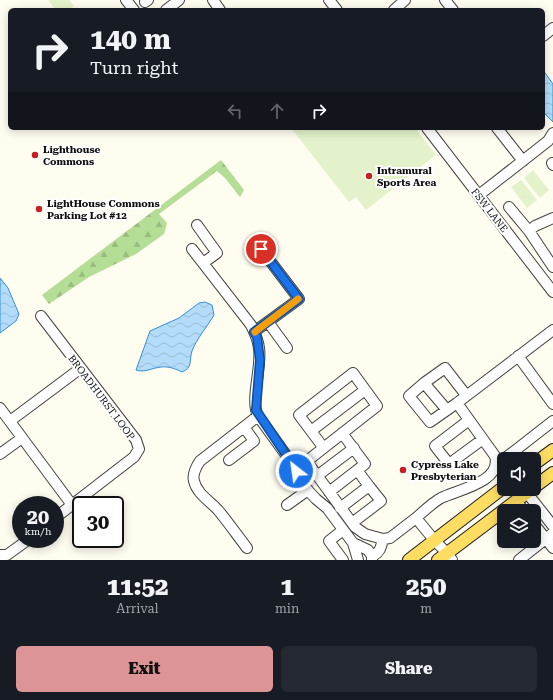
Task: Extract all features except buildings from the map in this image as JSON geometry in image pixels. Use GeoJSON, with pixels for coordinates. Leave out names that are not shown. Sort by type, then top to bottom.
{"type":"FeatureCollection","features":[{"type":"Feature","properties":{"kind":"main road"},"geometry":{"type":"LineString","coordinates":[[541,459],[553,450]]}},
{"type":"Feature","properties":{"kind":"main road"},"geometry":{"type":"LineString","coordinates":[[541,482],[553,473]]}},
{"type":"Feature","properties":{"kind":"main road"},"geometry":{"type":"LineString","coordinates":[[409,560],[497,492]]}},
{"type":"Feature","properties":{"kind":"main road"},"geometry":{"type":"LineString","coordinates":[[446,558],[523,496]]}},
{"type":"Feature","properties":{"kind":"street"},"geometry":{"type":"LineString","coordinates":[[126,0],[132,8]]}},
{"type":"Feature","properties":{"kind":"street"},"geometry":{"type":"LineString","coordinates":[[167,6],[178,0]]}},
{"type":"Feature","properties":{"kind":"street"},"geometry":{"type":"LineString","coordinates":[[396,8],[405,0]]}},
{"type":"Feature","properties":{"kind":"street"},"geometry":{"type":"LineString","coordinates":[[445,0],[451,8]]}},
{"type":"Feature","properties":{"kind":"street"},"geometry":{"type":"LineString","coordinates":[[545,34],[553,28]]}},
{"type":"Feature","properties":{"kind":"street","name":"FSW LANE"},"geometry":{"type":"LineString","coordinates":[[429,130],[553,292]]}},
{"type":"Feature","properties":{"kind":"street"},"geometry":{"type":"LineString","coordinates":[[499,130],[523,161]]}},
{"type":"Feature","properties":{"kind":"street"},"geometry":{"type":"LineString","coordinates":[[479,195],[548,141],[553,133]]}},
{"type":"Feature","properties":{"kind":"street"},"geometry":{"type":"LineString","coordinates":[[509,206],[529,231],[553,266],[540,275]]}},
{"type":"Feature","properties":{"kind":"street"},"geometry":{"type":"LineString","coordinates":[[529,231],[535,226],[553,218]]}},
{"type":"Feature","properties":{"kind":"street"},"geometry":{"type":"LineString","coordinates":[[196,226],[217,253],[203,263]]}},
{"type":"Feature","properties":{"kind":"street"},"geometry":{"type":"LineString","coordinates":[[192,249],[251,325],[257,337],[260,360],[255,401],[258,416],[289,459],[302,484],[327,508],[353,543],[358,560]]}},
{"type":"Feature","properties":{"kind":"street"},"geometry":{"type":"LineString","coordinates":[[254,332],[299,299],[261,249]]}},
{"type":"Feature","properties":{"kind":"street","name":"BROADHURST LOOP"},"geometry":{"type":"LineString","coordinates":[[42,316],[136,440],[139,449],[134,457],[84,496]]}},
{"type":"Feature","properties":{"kind":"street"},"geometry":{"type":"LineString","coordinates":[[268,322],[287,348]]}},
{"type":"Feature","properties":{"kind":"street"},"geometry":{"type":"LineString","coordinates":[[466,395],[445,368],[409,396],[430,422],[553,330]]}},
{"type":"Feature","properties":{"kind":"street"},"geometry":{"type":"LineString","coordinates":[[518,356],[553,404]]}},
{"type":"Feature","properties":{"kind":"street"},"geometry":{"type":"LineString","coordinates":[[10,421],[81,368]]}},
{"type":"Feature","properties":{"kind":"street"},"geometry":{"type":"LineString","coordinates":[[323,447],[299,415],[353,373],[378,406],[323,447],[307,461],[355,527],[365,534],[383,539],[390,538],[440,499],[477,484],[485,479],[496,467],[497,462],[495,456],[457,403]]}},
{"type":"Feature","properties":{"kind":"street"},"geometry":{"type":"LineString","coordinates":[[424,383],[447,410]]}},
{"type":"Feature","properties":{"kind":"street"},"geometry":{"type":"LineString","coordinates":[[311,431],[365,390]]}},
{"type":"Feature","properties":{"kind":"street"},"geometry":{"type":"LineString","coordinates":[[0,408],[72,505]]}},
{"type":"Feature","properties":{"kind":"street"},"geometry":{"type":"LineString","coordinates":[[247,548],[218,510],[201,493],[193,478],[194,472],[200,461],[258,416]]}},
{"type":"Feature","properties":{"kind":"street"},"geometry":{"type":"LineString","coordinates":[[469,420],[435,446],[449,464],[483,439]]}},
{"type":"Feature","properties":{"kind":"street"},"geometry":{"type":"LineString","coordinates":[[513,452],[553,421]]}},
{"type":"Feature","properties":{"kind":"street"},"geometry":{"type":"LineString","coordinates":[[229,460],[254,441],[244,427]]}},
{"type":"Feature","properties":{"kind":"street"},"geometry":{"type":"LineString","coordinates":[[329,492],[365,464],[342,433]]}},
{"type":"Feature","properties":{"kind":"street"},"geometry":{"type":"LineString","coordinates":[[0,454],[22,438]]}},
{"type":"Feature","properties":{"kind":"street"},"geometry":{"type":"LineString","coordinates":[[317,476],[354,448]]}},
{"type":"Feature","properties":{"kind":"street"},"geometry":{"type":"LineString","coordinates":[[352,523],[381,501],[357,470]]}},
{"type":"Feature","properties":{"kind":"street"},"geometry":{"type":"LineString","coordinates":[[340,508],[369,486]]}},
{"type":"Feature","properties":{"kind":"street"},"geometry":{"type":"LineString","coordinates":[[287,505],[308,490]]}},
{"type":"Feature","properties":{"kind":"street"},"geometry":{"type":"LineString","coordinates":[[535,496],[553,526]]}},
{"type":"Feature","properties":{"kind":"street","name":"BROADHURST LOOP"},"geometry":{"type":"LineString","coordinates":[[64,511],[72,505]]}},
{"type":"Feature","properties":{"kind":"street"},"geometry":{"type":"LineString","coordinates":[[416,518],[435,541],[446,558]]}},
{"type":"Feature","properties":{"kind":"street"},"geometry":{"type":"LineString","coordinates":[[343,530],[329,541],[343,560]]}},
{"type":"Feature","properties":{"kind":"street"},"geometry":{"type":"LineString","coordinates":[[541,530],[549,536],[553,548]]}},
{"type":"Feature","properties":{"kind":"street"},"geometry":{"type":"LineString","coordinates":[[519,560],[549,536]]}},
{"type":"Feature","properties":{"kind":"street"},"geometry":{"type":"LineString","coordinates":[[353,543],[362,547],[372,558],[381,548],[383,539]]}},
{"type":"Feature","properties":{"kind":"street"},"geometry":{"type":"LineString","coordinates":[[0,555],[7,555],[17,548]]}},
{"type":"Feature","properties":{"kind":"green space"},"geometry":{"type":"Polygon","coordinates":[[[48,0],[69,0],[74,6],[72,8],[54,8],[48,0]]]}},
{"type":"Feature","properties":{"kind":"green space","name":"Intramural Sports Area"},"geometry":{"type":"Polygon","coordinates":[[[293,130],[417,130],[436,155],[366,210],[356,197],[349,202],[293,130]]]}},
{"type":"Feature","properties":{"kind":"green space"},"geometry":{"type":"Polygon","coordinates":[[[221,160],[244,190],[240,197],[225,178],[217,171],[159,214],[167,223],[164,234],[136,254],[89,277],[49,304],[42,295],[221,160]]]}},
{"type":"Feature","properties":{"kind":"green space"},"geometry":{"type":"Polygon","coordinates":[[[533,170],[549,190],[540,198],[524,178],[533,170]]]}},
{"type":"Feature","properties":{"kind":"green space"},"geometry":{"type":"Polygon","coordinates":[[[521,180],[537,200],[527,208],[511,187],[521,180]]]}},
{"type":"Feature","properties":{"kind":"water"},"geometry":{"type":"Polygon","coordinates":[[[545,73],[553,84],[553,122],[545,114],[545,73]]]}},
{"type":"Feature","properties":{"kind":"water"},"geometry":{"type":"Polygon","coordinates":[[[0,278],[8,288],[19,314],[16,321],[0,333],[0,278]]]}},
{"type":"Feature","properties":{"kind":"water"},"geometry":{"type":"Polygon","coordinates":[[[205,302],[212,305],[214,315],[194,346],[188,368],[182,372],[164,367],[145,371],[136,370],[150,331],[179,318],[199,303],[205,302]]]}},
{"type":"Feature","properties":{"kind":"slow traffic"},"geometry":{"type":"LineString","coordinates":[[255,332],[298,299]]}},
{"type":"Feature","properties":{"kind":"place","name":"Lighthouse Commons"},"geometry":{"type":"Point","coordinates":[35,155]}},
{"type":"Feature","properties":{"kind":"place","name":"Intramural Sports Area"},"geometry":{"type":"Point","coordinates":[369,176]}},
{"type":"Feature","properties":{"kind":"place","name":"LightHouse Commons Parking Lot #12"},"geometry":{"type":"Point","coordinates":[39,209]}},
{"type":"Feature","properties":{"kind":"place","name":"Cypress Lake Presbyterian"},"geometry":{"type":"Point","coordinates":[403,470]}},
{"type":"Feature","properties":{"kind":"route"},"geometry":{"type":"LineString","coordinates":[[261,249],[299,299],[254,332],[257,337],[260,360],[255,401],[256,410],[258,416],[296,471]]}}]}
